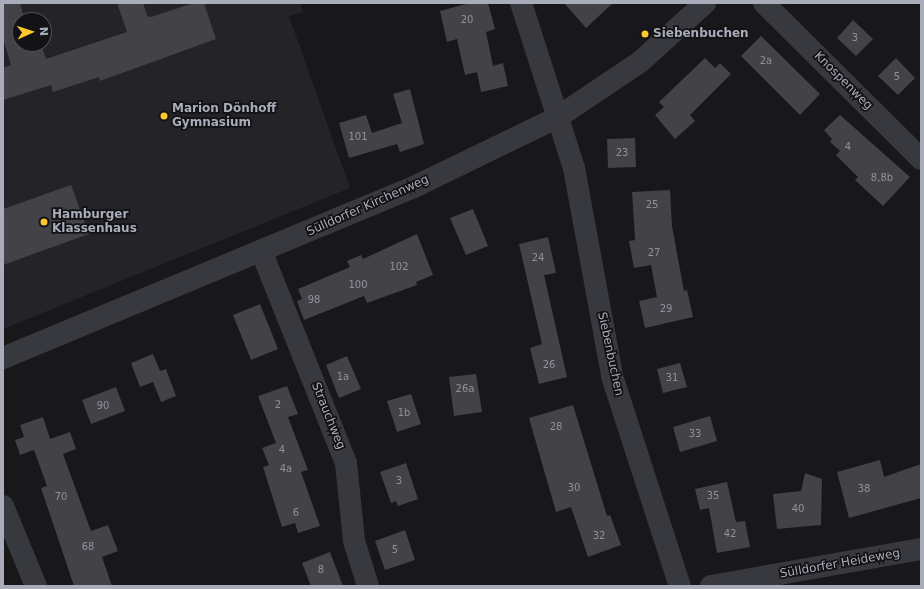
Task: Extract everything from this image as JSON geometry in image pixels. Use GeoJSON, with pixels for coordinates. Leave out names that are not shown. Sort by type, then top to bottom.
{"type":"FeatureCollection","features":[{"type":"Feature","properties":{"kind":"street","name":"Siebenbuchen"},"geometry":{"type":"LineString","coordinates":[[521,3],[574,168],[612,376],[680,586]]}},
{"type":"Feature","properties":{"kind":"street","name":"Sülldorfer Kirchenweg"},"geometry":{"type":"LineString","coordinates":[[3,358],[262,252],[414,187],[558,117],[640,62],[705,3]]}},
{"type":"Feature","properties":{"kind":"street","name":"Knospenweg"},"geometry":{"type":"LineString","coordinates":[[764,3],[921,159]]}},
{"type":"Feature","properties":{"kind":"street","name":"Strauchweg"},"geometry":{"type":"LineString","coordinates":[[262,252],[346,463],[354,541],[368,586]]}},
{"type":"Feature","properties":{"kind":"street"},"geometry":{"type":"LineString","coordinates":[[3,506],[36,586]]}},
{"type":"Feature","properties":{"kind":"street","name":"Sülldorfer Heideweg"},"geometry":{"type":"LineString","coordinates":[[711,586],[921,549]]}},
{"type":"Feature","properties":{"kind":"shaded area","name":"Marion Dönhoff Gymnasium"},"geometry":{"type":"Polygon","coordinates":[[[3,3],[300,3],[303,12],[289,16],[350,188],[3,329],[3,3]]]}},
{"type":"Feature","properties":{"kind":"building"},"geometry":{"type":"Polygon","coordinates":[[[3,3],[20,3],[22,12],[12,12],[12,52],[44,52],[46,59],[127,32],[117,3],[143,3],[147,16],[151,17],[194,3],[204,3],[216,39],[100,81],[99,77],[53,92],[51,85],[3,100],[3,68],[11,65],[3,39],[3,3]]]}},
{"type":"Feature","properties":{"kind":"building"},"geometry":{"type":"Polygon","coordinates":[[[470,3],[488,3],[495,29],[486,32],[493,66],[503,63],[508,86],[481,92],[477,72],[465,75],[457,39],[447,42],[440,11],[470,3]]]}},
{"type":"Feature","properties":{"kind":"building"},"geometry":{"type":"Polygon","coordinates":[[[564,3],[613,3],[586,28],[564,3]]]}},
{"type":"Feature","properties":{"kind":"building"},"geometry":{"type":"Polygon","coordinates":[[[853,20],[873,39],[856,56],[837,38],[853,20]]]}},
{"type":"Feature","properties":{"kind":"building"},"geometry":{"type":"Polygon","coordinates":[[[761,36],[820,94],[800,115],[741,56],[761,36]]]}},
{"type":"Feature","properties":{"kind":"building"},"geometry":{"type":"Polygon","coordinates":[[[705,58],[715,68],[720,63],[731,74],[690,115],[695,121],[675,139],[655,115],[664,107],[659,102],[705,58]]]}},
{"type":"Feature","properties":{"kind":"building"},"geometry":{"type":"Polygon","coordinates":[[[896,58],[915,78],[898,95],[878,76],[896,58]]]}},
{"type":"Feature","properties":{"kind":"building"},"geometry":{"type":"Polygon","coordinates":[[[410,89],[424,144],[400,152],[397,144],[349,158],[339,123],[366,115],[372,133],[402,123],[393,94],[410,89]]]}},
{"type":"Feature","properties":{"kind":"building"},"geometry":{"type":"Polygon","coordinates":[[[840,115],[910,177],[883,206],[855,180],[858,177],[836,155],[840,151],[830,142],[832,139],[824,130],[840,115]]]}},
{"type":"Feature","properties":{"kind":"building"},"geometry":{"type":"Polygon","coordinates":[[[635,138],[636,167],[608,168],[607,139],[635,138]]]}},
{"type":"Feature","properties":{"kind":"building","name":"Hamburger Klassenhaus"},"geometry":{"type":"Polygon","coordinates":[[[71,185],[89,234],[3,265],[3,209],[71,185]]]}},
{"type":"Feature","properties":{"kind":"building"},"geometry":{"type":"Polygon","coordinates":[[[670,190],[672,226],[684,291],[687,290],[693,317],[645,328],[639,301],[657,297],[651,265],[634,268],[629,241],[635,240],[632,192],[670,190]]]}},
{"type":"Feature","properties":{"kind":"building"},"geometry":{"type":"Polygon","coordinates":[[[473,209],[488,246],[466,255],[450,218],[473,209]]]}},
{"type":"Feature","properties":{"kind":"building"},"geometry":{"type":"Polygon","coordinates":[[[417,234],[433,275],[416,282],[417,285],[367,303],[364,296],[304,320],[297,301],[302,299],[298,289],[350,267],[347,261],[361,255],[363,259],[417,234]]]}},
{"type":"Feature","properties":{"kind":"building"},"geometry":{"type":"Polygon","coordinates":[[[548,237],[556,273],[544,275],[567,377],[539,384],[530,348],[542,344],[519,244],[548,237]]]}},
{"type":"Feature","properties":{"kind":"building"},"geometry":{"type":"Polygon","coordinates":[[[260,304],[278,349],[251,360],[233,315],[260,304]]]}},
{"type":"Feature","properties":{"kind":"building"},"geometry":{"type":"Polygon","coordinates":[[[153,354],[160,371],[166,369],[176,396],[161,402],[153,382],[140,387],[131,363],[153,354]]]}},
{"type":"Feature","properties":{"kind":"building"},"geometry":{"type":"Polygon","coordinates":[[[347,356],[361,389],[339,398],[326,365],[347,356]]]}},
{"type":"Feature","properties":{"kind":"building"},"geometry":{"type":"Polygon","coordinates":[[[680,363],[687,387],[663,393],[657,369],[680,363]]]}},
{"type":"Feature","properties":{"kind":"building"},"geometry":{"type":"Polygon","coordinates":[[[476,374],[482,412],[454,416],[449,377],[476,374]]]}},
{"type":"Feature","properties":{"kind":"building"},"geometry":{"type":"Polygon","coordinates":[[[287,386],[298,414],[288,417],[308,470],[301,472],[320,526],[298,533],[295,523],[282,527],[263,467],[269,465],[262,448],[276,443],[258,396],[287,386]]]}},
{"type":"Feature","properties":{"kind":"building"},"geometry":{"type":"Polygon","coordinates":[[[116,387],[125,411],[91,424],[82,400],[116,387]]]}},
{"type":"Feature","properties":{"kind":"building"},"geometry":{"type":"Polygon","coordinates":[[[411,394],[421,424],[397,432],[387,401],[411,394]]]}},
{"type":"Feature","properties":{"kind":"building"},"geometry":{"type":"Polygon","coordinates":[[[573,405],[607,516],[610,515],[621,545],[588,557],[571,507],[556,512],[529,418],[573,405]]]}},
{"type":"Feature","properties":{"kind":"building"},"geometry":{"type":"Polygon","coordinates":[[[710,416],[717,441],[680,452],[673,427],[710,416]]]}},
{"type":"Feature","properties":{"kind":"building"},"geometry":{"type":"Polygon","coordinates":[[[43,417],[50,439],[70,432],[76,449],[63,454],[91,531],[108,525],[118,551],[102,557],[112,586],[74,586],[41,488],[47,486],[34,450],[20,455],[15,440],[24,437],[20,425],[43,417]]]}},
{"type":"Feature","properties":{"kind":"building"},"geometry":{"type":"Polygon","coordinates":[[[880,460],[884,477],[921,464],[921,498],[849,518],[837,472],[880,460]]]}},
{"type":"Feature","properties":{"kind":"building"},"geometry":{"type":"Polygon","coordinates":[[[406,463],[418,499],[398,506],[396,501],[391,503],[380,472],[406,463]]]}},
{"type":"Feature","properties":{"kind":"building"},"geometry":{"type":"Polygon","coordinates":[[[805,473],[822,479],[821,525],[777,529],[773,494],[801,491],[805,473]]]}},
{"type":"Feature","properties":{"kind":"building"},"geometry":{"type":"Polygon","coordinates":[[[727,482],[736,522],[745,521],[750,547],[717,553],[709,508],[700,510],[695,489],[727,482]]]}},
{"type":"Feature","properties":{"kind":"building"},"geometry":{"type":"Polygon","coordinates":[[[405,530],[415,560],[385,570],[375,541],[405,530]]]}},
{"type":"Feature","properties":{"kind":"building"},"geometry":{"type":"Polygon","coordinates":[[[330,552],[343,586],[311,586],[302,563],[330,552]]]}},
{"type":"Feature","properties":{"kind":"place","name":"Siebenbuchen"},"geometry":{"type":"Point","coordinates":[645,34]}},
{"type":"Feature","properties":{"kind":"place","name":"Marion Dönhoff Gymnasium"},"geometry":{"type":"Point","coordinates":[164,116]}},
{"type":"Feature","properties":{"kind":"place","name":"Hamburger Klassenhaus"},"geometry":{"type":"Point","coordinates":[44,222]}}]}
